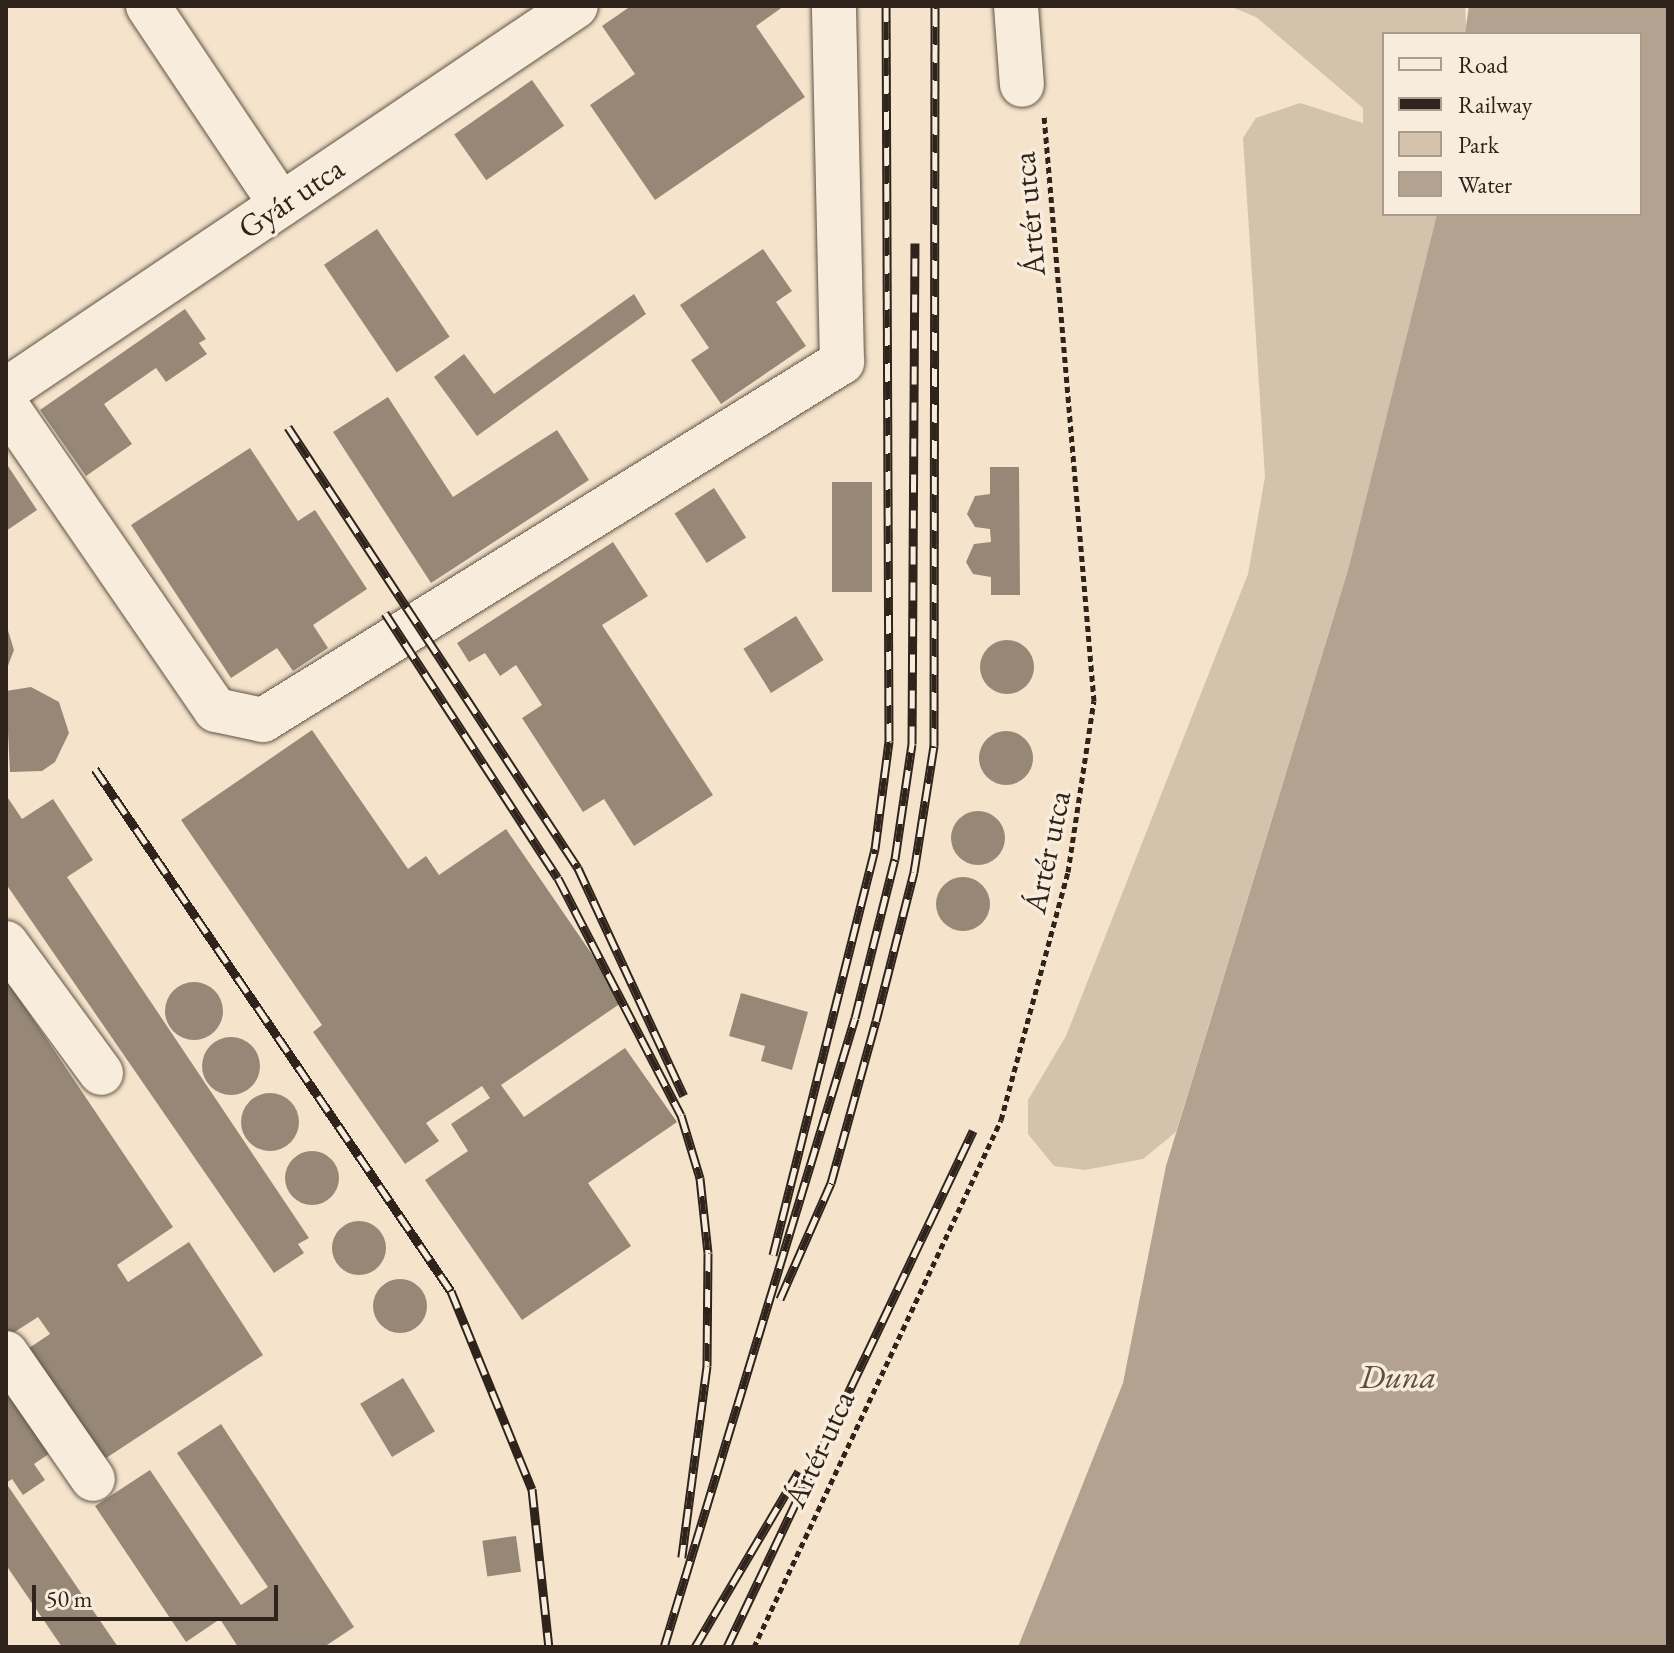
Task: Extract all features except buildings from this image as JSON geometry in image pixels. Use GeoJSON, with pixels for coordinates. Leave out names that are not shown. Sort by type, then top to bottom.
{"type":"FeatureCollection","features":[{"type":"Feature","properties":{"kind":"street"},"geometry":{"type":"LineString","coordinates":[[148,6],[281,205]]}},
{"type":"Feature","properties":{"kind":"street","name":"Gyár utca"},"geometry":{"type":"LineString","coordinates":[[6,390],[576,6]]}},
{"type":"Feature","properties":{"kind":"street"},"geometry":{"type":"LineString","coordinates":[[6,405],[216,710],[263,720],[842,362],[834,6]]}},
{"type":"Feature","properties":{"kind":"street"},"geometry":{"type":"LineString","coordinates":[[1016,6],[1032,92]]}},
{"type":"Feature","properties":{"kind":"street"},"geometry":{"type":"LineString","coordinates":[[6,943],[101,1073]]}},
{"type":"Feature","properties":{"kind":"street"},"geometry":{"type":"LineString","coordinates":[[6,1353],[93,1479]]}},
{"type":"Feature","properties":{"kind":"path","name":"Ártér utca"},"geometry":{"type":"LineString","coordinates":[[754,1647],[1001,1120],[1040,995],[1085,783],[1092,651],[1032,92]]}},
{"type":"Feature","properties":{"kind":"green space"},"geometry":{"type":"Polygon","coordinates":[[[1229,6],[1465,6],[1465,32],[1382,32],[1382,216],[1436,216],[1348,570],[1176,1132],[1143,1159],[1085,1170],[1054,1166],[1028,1134],[1028,1100],[1066,1036],[1248,574],[1265,477],[1243,138],[1256,118],[1300,103],[1363,123],[1363,108],[1256,17],[1229,6]]]}},
{"type":"Feature","properties":{"kind":"water","name":"Duna"},"geometry":{"type":"Polygon","coordinates":[[[1469,6],[1668,6],[1668,1647],[1018,1647],[1123,1383],[1166,1166],[1348,570],[1436,216],[1642,216],[1642,32],[1465,32],[1469,6]]]}},
{"type":"Feature","properties":{"kind":"railway"},"geometry":{"type":"LineString","coordinates":[[773,1255],[875,849],[889,741],[886,6]]}},
{"type":"Feature","properties":{"kind":"railway"},"geometry":{"type":"LineString","coordinates":[[780,1299],[831,1183],[914,872],[934,746],[935,6]]}},
{"type":"Feature","properties":{"kind":"railway"},"geometry":{"type":"LineString","coordinates":[[664,1647],[855,1018],[895,859],[912,744],[915,243]]}},
{"type":"Feature","properties":{"kind":"railway"},"geometry":{"type":"LineString","coordinates":[[288,427],[578,868],[684,1096]]}},
{"type":"Feature","properties":{"kind":"railway"},"geometry":{"type":"LineString","coordinates":[[385,613],[558,878],[681,1115],[700,1178],[708,1253],[707,1366],[682,1557]]}},
{"type":"Feature","properties":{"kind":"railway"},"geometry":{"type":"LineString","coordinates":[[95,769],[451,1291],[532,1489],[549,1647]]}},
{"type":"Feature","properties":{"kind":"railway"},"geometry":{"type":"LineString","coordinates":[[727,1647],[973,1131]]}},
{"type":"Feature","properties":{"kind":"railway"},"geometry":{"type":"LineString","coordinates":[[695,1647],[799,1471]]}}]}
